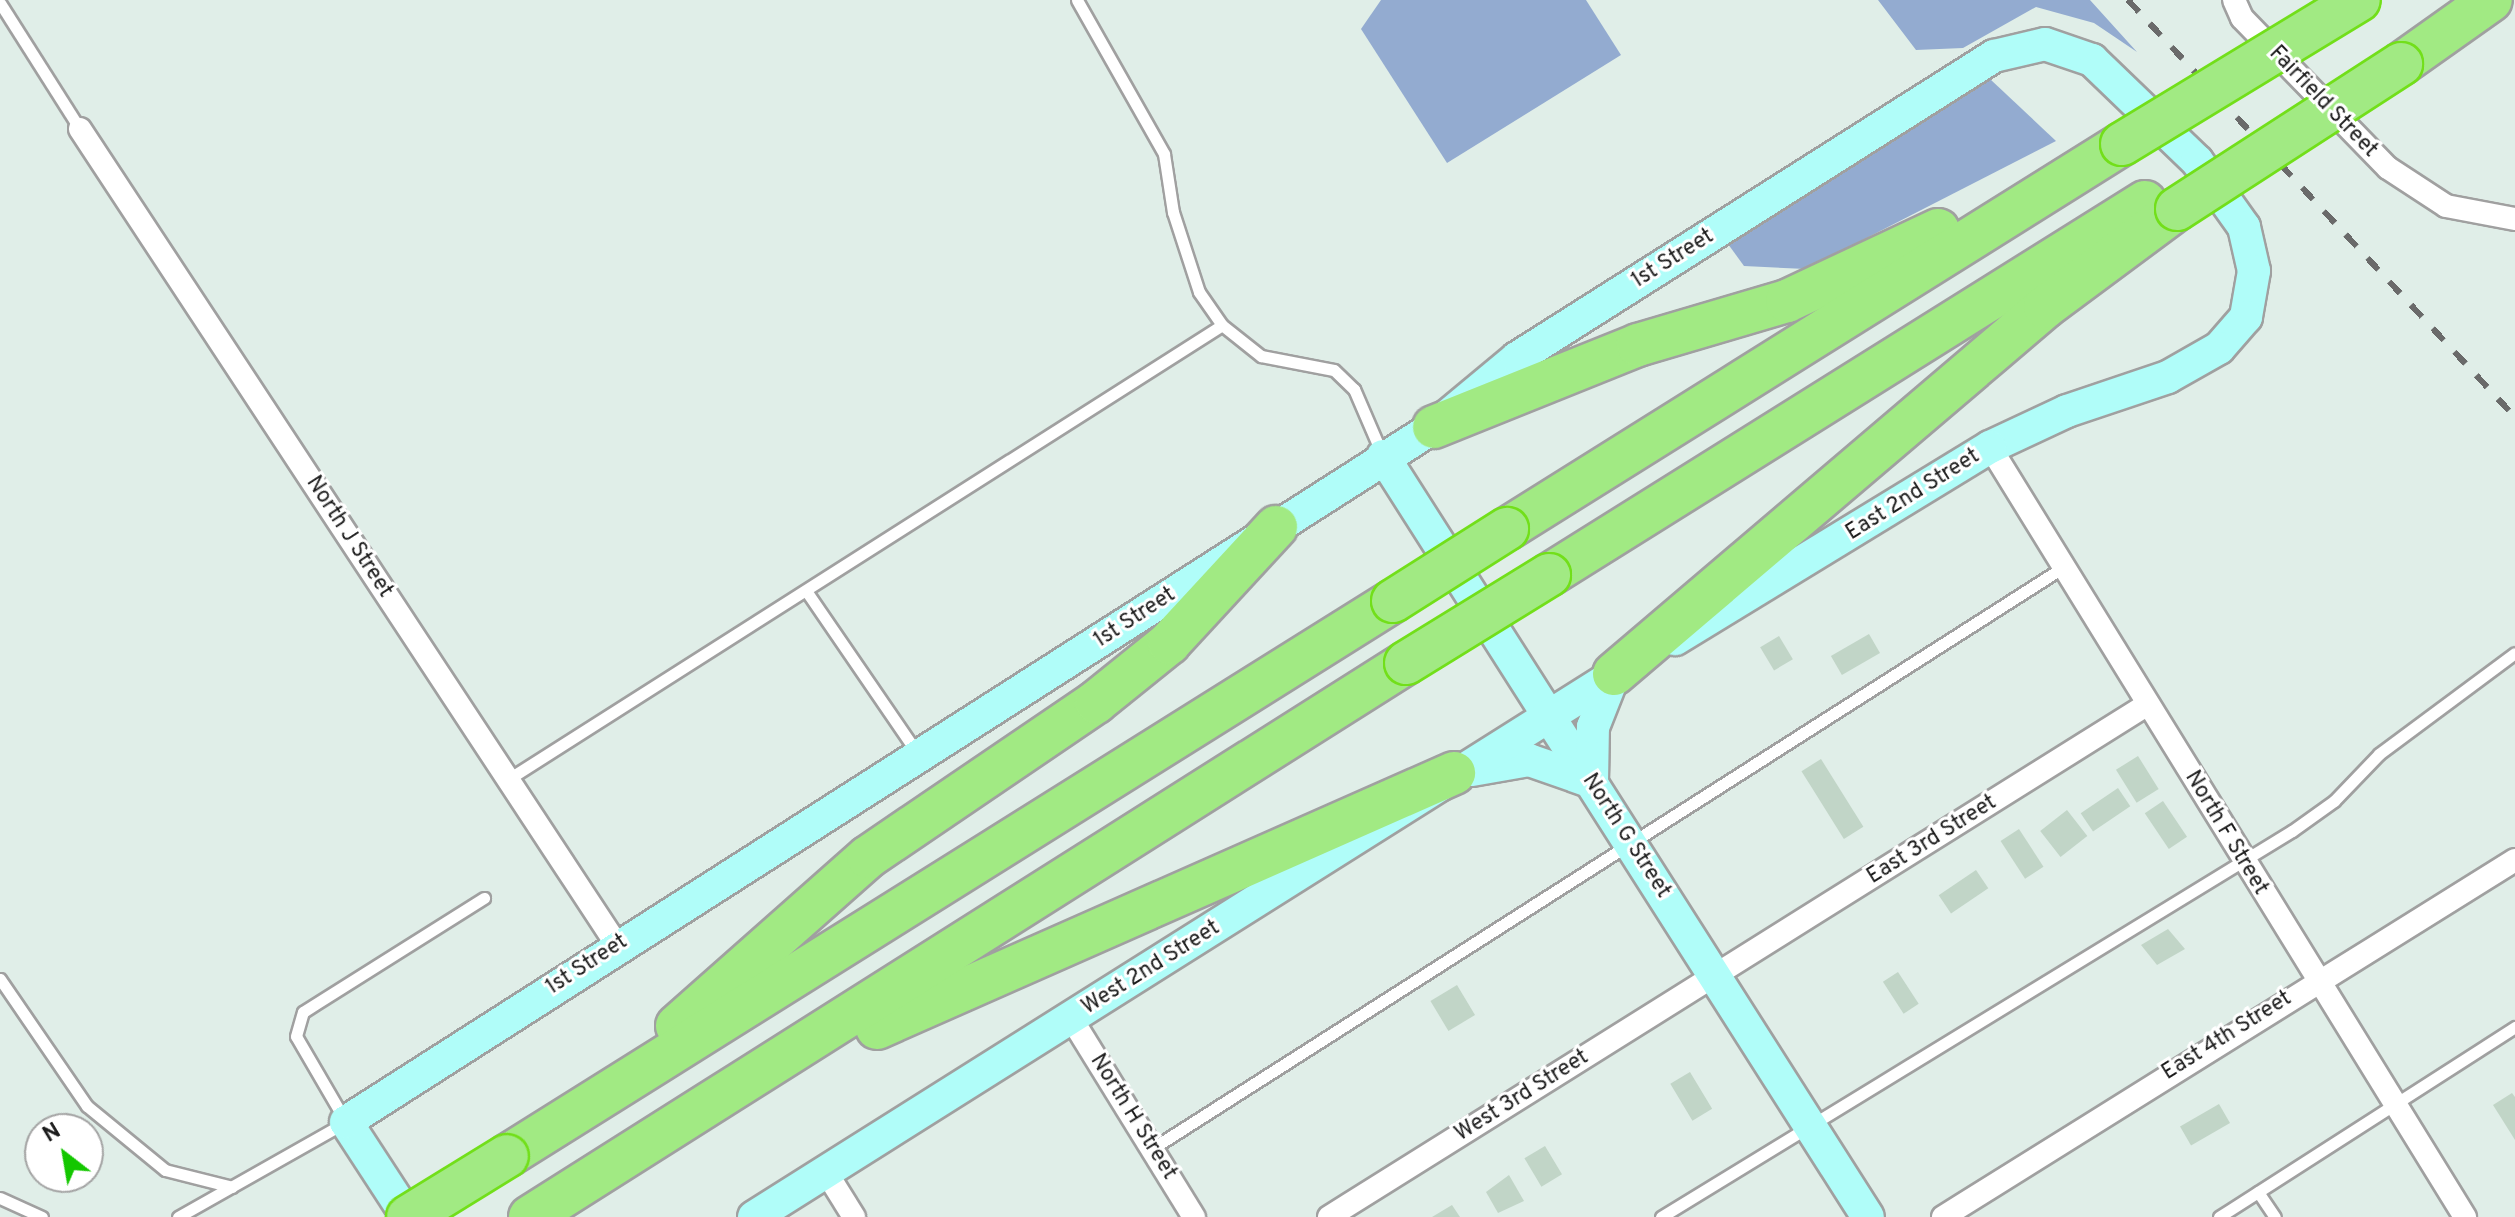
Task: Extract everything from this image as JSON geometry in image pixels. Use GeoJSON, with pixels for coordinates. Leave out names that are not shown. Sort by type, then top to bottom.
{"type":"FeatureCollection","features":[{"type":"Feature","properties":{"kind":"highway"},"geometry":{"type":"LineString","coordinates":[[408,1217],[2085,166],[2359,0]]}},
{"type":"Feature","properties":{"kind":"highway"},"geometry":{"type":"LineString","coordinates":[[2396,56],[2469,0]]}},
{"type":"Feature","properties":{"kind":"highway"},"geometry":{"type":"LineString","coordinates":[[534,1215],[686,1122],[1406,663],[2171,199],[2396,56],[2491,0]]}},
{"type":"Feature","properties":{"kind":"highway"},"geometry":{"type":"LineString","coordinates":[[1434,427],[1638,345],[1787,301],[2085,166]]}},
{"type":"Feature","properties":{"kind":"highway"},"geometry":{"type":"LineString","coordinates":[[1614,674],[2171,199]]}},
{"type":"Feature","properties":{"kind":"highway"},"geometry":{"type":"LineString","coordinates":[[588,1106],[868,857],[1096,702],[1169,643],[1276,527]]}},
{"type":"Feature","properties":{"kind":"highway"},"geometry":{"type":"LineString","coordinates":[[686,1122],[923,1005],[1454,773]]}},
{"type":"Feature","properties":{"kind":"street","name":"Fairfield Street"},"geometry":{"type":"LineString","coordinates":[[2234,0],[2252,29],[2388,168],[2446,206],[2515,219]]}},
{"type":"Feature","properties":{"kind":"street","name":"1st Street"},"geometry":{"type":"LineString","coordinates":[[346,1122],[617,945],[920,756],[1383,456],[1434,427],[1517,358],[1994,56],[2045,44],[2092,60]]}},
{"type":"Feature","properties":{"kind":"street","name":"East 2nd Street"},"geometry":{"type":"LineString","coordinates":[[1546,716],[1990,447],[2067,411],[2168,377],[2219,348],[2246,317],[2254,271],[2244,227],[2197,161],[2092,60]]}},
{"type":"Feature","properties":{"kind":"street","name":"North J Street"},"geometry":{"type":"LineString","coordinates":[[80,129],[505,782],[617,945]]}},
{"type":"Feature","properties":{"kind":"street","name":"North F Street"},"geometry":{"type":"LineString","coordinates":[[1990,447],[2465,1217]]}},
{"type":"Feature","properties":{"kind":"street","name":"North G Street"},"geometry":{"type":"LineString","coordinates":[[1383,456],[1546,716],[1635,846],[1868,1217]]}},
{"type":"Feature","properties":{"kind":"street"},"geometry":{"type":"LineString","coordinates":[[1454,773],[1529,760],[1592,782],[1593,727],[1614,674]]}},
{"type":"Feature","properties":{"kind":"street","name":"East 3rd Street"},"geometry":{"type":"LineString","coordinates":[[1716,976],[2148,704]]}},
{"type":"Feature","properties":{"kind":"street","name":"West 2nd Street"},"geometry":{"type":"LineString","coordinates":[[754,1217],[1546,716]]}},
{"type":"Feature","properties":{"kind":"street","name":"East 4th Street"},"geometry":{"type":"LineString","coordinates":[[1943,1217],[2316,980],[2515,860]]}},
{"type":"Feature","properties":{"kind":"street","name":"West 3rd Street"},"geometry":{"type":"LineString","coordinates":[[1329,1217],[1716,976]]}},
{"type":"Feature","properties":{"kind":"street","name":"North H Street"},"geometry":{"type":"LineString","coordinates":[[1071,1018],[1194,1217]]}},
{"type":"Feature","properties":{"kind":"street"},"geometry":{"type":"LineString","coordinates":[[346,1122],[408,1217]]}},
{"type":"Feature","properties":{"kind":"street"},"geometry":{"type":"LineString","coordinates":[[826,1172],[854,1217]]}},
{"type":"Feature","properties":{"kind":"lane"},"geometry":{"type":"LineString","coordinates":[[1077,0],[1164,154],[1173,212],[1199,292],[1222,325],[1261,356],[1334,370],[1354,389],[1383,456]]}},
{"type":"Feature","properties":{"kind":"lane"},"geometry":{"type":"LineString","coordinates":[[0,3],[80,129]]}},
{"type":"Feature","properties":{"kind":"lane"},"geometry":{"type":"LineString","coordinates":[[505,782],[809,595],[1222,325]]}},
{"type":"Feature","properties":{"kind":"lane"},"geometry":{"type":"LineString","coordinates":[[1153,1148],[1635,846],[2062,568]]}},
{"type":"Feature","properties":{"kind":"lane"},"geometry":{"type":"LineString","coordinates":[[809,595],[920,756]]}},
{"type":"Feature","properties":{"kind":"lane"},"geometry":{"type":"LineString","coordinates":[[1661,1217],[2240,856],[2334,801],[2379,754],[2515,653]]}},
{"type":"Feature","properties":{"kind":"lane"},"geometry":{"type":"LineString","coordinates":[[346,1122],[296,1036],[303,1012],[484,898]]}},
{"type":"Feature","properties":{"kind":"lane"},"geometry":{"type":"LineString","coordinates":[[0,979],[87,1106],[165,1170],[232,1187]]}},
{"type":"Feature","properties":{"kind":"lane"},"geometry":{"type":"LineString","coordinates":[[2219,1217],[2515,1027]]}},
{"type":"Feature","properties":{"kind":"lane","name":"1st Street"},"geometry":{"type":"LineString","coordinates":[[178,1217],[346,1122]]}},
{"type":"Feature","properties":{"kind":"lane"},"geometry":{"type":"LineString","coordinates":[[2258,1192],[2275,1217]]}},
{"type":"Feature","properties":{"kind":"lane"},"geometry":{"type":"LineString","coordinates":[[0,1198],[42,1217]]}},
{"type":"Feature","properties":{"kind":"shaded area"},"geometry":{"type":"Polygon","coordinates":[[[1381,0],[1586,0],[1621,55],[1447,163],[1361,29],[1381,0]]]}},
{"type":"Feature","properties":{"kind":"shaded area"},"geometry":{"type":"Polygon","coordinates":[[[1878,0],[2090,0],[2137,52],[2094,23],[2036,7],[1963,48],[1916,50],[1878,0]]]}},
{"type":"Feature","properties":{"kind":"shaded area"},"geometry":{"type":"Polygon","coordinates":[[[1990,79],[2056,141],[1806,269],[1744,266],[1728,244],[1990,79]]]}},
{"type":"Feature","properties":{"kind":"building"},"geometry":{"type":"Polygon","coordinates":[[[1869,634],[1880,653],[1842,675],[1831,656],[1869,634]]]}},
{"type":"Feature","properties":{"kind":"building"},"geometry":{"type":"Polygon","coordinates":[[[1779,636],[1793,659],[1774,670],[1760,647],[1779,636]]]}},
{"type":"Feature","properties":{"kind":"building"},"geometry":{"type":"Polygon","coordinates":[[[2138,756],[2159,789],[2137,803],[2116,770],[2138,756]]]}},
{"type":"Feature","properties":{"kind":"building"},"geometry":{"type":"Polygon","coordinates":[[[1821,759],[1863,827],[1844,839],[1801,771],[1821,759]]]}},
{"type":"Feature","properties":{"kind":"building"},"geometry":{"type":"Polygon","coordinates":[[[2118,788],[2130,806],[2093,831],[2081,813],[2118,788]]]}},
{"type":"Feature","properties":{"kind":"building"},"geometry":{"type":"Polygon","coordinates":[[[2163,801],[2187,837],[2169,849],[2145,813],[2163,801]]]}},
{"type":"Feature","properties":{"kind":"building"},"geometry":{"type":"Polygon","coordinates":[[[2067,810],[2087,836],[2061,857],[2040,831],[2067,810]]]}},
{"type":"Feature","properties":{"kind":"building"},"geometry":{"type":"Polygon","coordinates":[[[2019,829],[2044,867],[2025,879],[2001,841],[2019,829]]]}},
{"type":"Feature","properties":{"kind":"building"},"geometry":{"type":"Polygon","coordinates":[[[1976,870],[1988,888],[1951,913],[1939,895],[1976,870]]]}},
{"type":"Feature","properties":{"kind":"building"},"geometry":{"type":"Polygon","coordinates":[[[2168,929],[2185,949],[2157,965],[2141,945],[2168,929]]]}},
{"type":"Feature","properties":{"kind":"building"},"geometry":{"type":"Polygon","coordinates":[[[1898,972],[1919,1004],[1904,1014],[1883,982],[1898,972]]]}},
{"type":"Feature","properties":{"kind":"building"},"geometry":{"type":"Polygon","coordinates":[[[1457,985],[1475,1015],[1448,1031],[1430,1001],[1457,985]]]}},
{"type":"Feature","properties":{"kind":"building"},"geometry":{"type":"Polygon","coordinates":[[[1690,1072],[1712,1109],[1692,1121],[1670,1084],[1690,1072]]]}},
{"type":"Feature","properties":{"kind":"building"},"geometry":{"type":"Polygon","coordinates":[[[2512,1093],[2515,1097],[2515,1140],[2493,1105],[2512,1093]]]}},
{"type":"Feature","properties":{"kind":"building"},"geometry":{"type":"Polygon","coordinates":[[[2219,1104],[2230,1123],[2191,1146],[2180,1126],[2219,1104]]]}},
{"type":"Feature","properties":{"kind":"building"},"geometry":{"type":"Polygon","coordinates":[[[1545,1146],[1562,1174],[1541,1187],[1524,1158],[1545,1146]]]}},
{"type":"Feature","properties":{"kind":"building"},"geometry":{"type":"Polygon","coordinates":[[[1509,1175],[1524,1201],[1498,1213],[1486,1192],[1509,1175]]]}},
{"type":"Feature","properties":{"kind":"building"},"geometry":{"type":"Polygon","coordinates":[[[1452,1205],[1460,1217],[1432,1217],[1452,1205]]]}},
{"type":"Feature","properties":{"kind":"railway"},"geometry":{"type":"LineString","coordinates":[[2128,0],[2515,417]]}}]}
